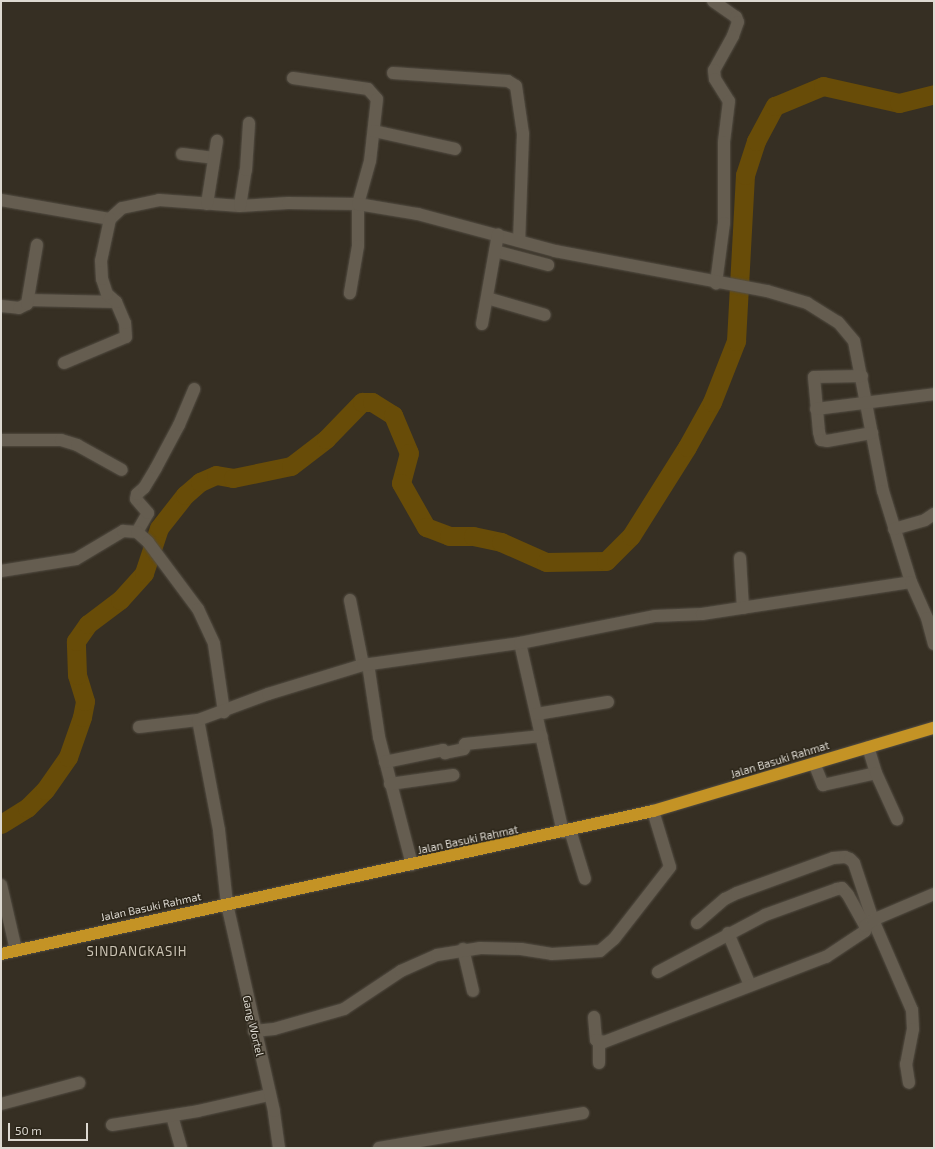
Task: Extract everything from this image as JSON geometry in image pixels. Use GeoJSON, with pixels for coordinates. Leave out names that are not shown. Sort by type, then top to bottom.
{"type":"FeatureCollection","features":[{"type":"Feature","properties":{"kind":"highway","name":"Jalan Basuki Rahmat"},"geometry":{"type":"LineString","coordinates":[[1,954],[653,811],[868,747],[931,731]]}},
{"type":"Feature","properties":{"kind":"street"},"geometry":{"type":"LineString","coordinates":[[713,1],[736,17],[738,22],[734,36],[714,70],[714,79],[727,97],[729,107],[724,142],[724,223],[716,283]]}},
{"type":"Feature","properties":{"kind":"street"},"geometry":{"type":"LineString","coordinates":[[393,73],[508,81],[516,86],[523,134],[519,241]]}},
{"type":"Feature","properties":{"kind":"street"},"geometry":{"type":"LineString","coordinates":[[293,78],[368,89],[377,99],[370,161],[358,204],[358,246],[350,293]]}},
{"type":"Feature","properties":{"kind":"street"},"geometry":{"type":"LineString","coordinates":[[240,206],[246,170],[249,123]]}},
{"type":"Feature","properties":{"kind":"street"},"geometry":{"type":"LineString","coordinates":[[374,131],[455,149]]}},
{"type":"Feature","properties":{"kind":"street"},"geometry":{"type":"LineString","coordinates":[[207,204],[217,141]]}},
{"type":"Feature","properties":{"kind":"street"},"geometry":{"type":"LineString","coordinates":[[182,154],[214,158]]}},
{"type":"Feature","properties":{"kind":"street"},"geometry":{"type":"LineString","coordinates":[[1,200],[110,219]]}},
{"type":"Feature","properties":{"kind":"street"},"geometry":{"type":"LineString","coordinates":[[64,362],[124,340],[126,337],[124,323],[116,302],[107,294],[102,279],[101,261],[110,219],[122,208],[148,201],[240,206],[288,203],[358,204],[418,214],[498,234],[519,241],[716,283],[767,291],[807,303],[838,322],[854,340],[883,491],[911,582],[927,618],[934,644]]}},
{"type":"Feature","properties":{"kind":"street"},"geometry":{"type":"LineString","coordinates":[[482,324],[498,234]]}},
{"type":"Feature","properties":{"kind":"street"},"geometry":{"type":"LineString","coordinates":[[1,306],[24,307],[28,300],[37,245]]}},
{"type":"Feature","properties":{"kind":"street"},"geometry":{"type":"LineString","coordinates":[[495,251],[548,265]]}},
{"type":"Feature","properties":{"kind":"street"},"geometry":{"type":"LineString","coordinates":[[487,298],[545,315]]}},
{"type":"Feature","properties":{"kind":"street"},"geometry":{"type":"LineString","coordinates":[[28,300],[116,302]]}},
{"type":"Feature","properties":{"kind":"street"},"geometry":{"type":"LineString","coordinates":[[862,376],[814,377],[816,408],[821,440],[872,433]]}},
{"type":"Feature","properties":{"kind":"street"},"geometry":{"type":"LineString","coordinates":[[137,532],[148,513],[136,499],[137,494],[144,488],[156,468],[179,425],[194,389]]}},
{"type":"Feature","properties":{"kind":"street"},"geometry":{"type":"LineString","coordinates":[[816,408],[934,394]]}},
{"type":"Feature","properties":{"kind":"street"},"geometry":{"type":"LineString","coordinates":[[1,440],[61,440],[77,445],[122,470]]}},
{"type":"Feature","properties":{"kind":"street"},"geometry":{"type":"LineString","coordinates":[[894,529],[925,520],[934,514]]}},
{"type":"Feature","properties":{"kind":"street"},"geometry":{"type":"LineString","coordinates":[[1,571],[76,559],[123,530],[137,532],[148,542],[168,572],[198,609],[214,644],[224,712]]}},
{"type":"Feature","properties":{"kind":"street"},"geometry":{"type":"LineString","coordinates":[[740,558],[743,608]]}},
{"type":"Feature","properties":{"kind":"street"},"geometry":{"type":"LineString","coordinates":[[139,726],[198,720],[224,712],[268,694],[365,664],[520,643],[655,616],[743,608],[911,582]]}},
{"type":"Feature","properties":{"kind":"street"},"geometry":{"type":"LineString","coordinates":[[350,600],[390,784],[412,865]]}},
{"type":"Feature","properties":{"kind":"street"},"geometry":{"type":"LineString","coordinates":[[520,643],[566,831],[585,879]]}},
{"type":"Feature","properties":{"kind":"street"},"geometry":{"type":"LineString","coordinates":[[537,714],[608,702]]}},
{"type":"Feature","properties":{"kind":"street","name":"Gang Wortel"},"geometry":{"type":"LineString","coordinates":[[198,720],[219,830],[228,904],[254,1031],[278,1131],[278,1148]]}},
{"type":"Feature","properties":{"kind":"street"},"geometry":{"type":"LineString","coordinates":[[385,762],[442,750],[445,753],[464,749],[465,744],[542,736]]}},
{"type":"Feature","properties":{"kind":"street"},"geometry":{"type":"LineString","coordinates":[[868,747],[876,774],[897,819]]}},
{"type":"Feature","properties":{"kind":"street"},"geometry":{"type":"LineString","coordinates":[[814,763],[823,785],[876,774]]}},
{"type":"Feature","properties":{"kind":"street"},"geometry":{"type":"LineString","coordinates":[[390,784],[453,775]]}},
{"type":"Feature","properties":{"kind":"street"},"geometry":{"type":"LineString","coordinates":[[254,1031],[274,1029],[344,1008],[401,971],[437,955],[463,949],[521,949],[552,954],[600,951],[614,939],[670,867],[653,811]]}},
{"type":"Feature","properties":{"kind":"street"},"geometry":{"type":"LineString","coordinates":[[697,923],[725,899],[737,893],[832,858],[845,857],[854,863],[869,923]]}},
{"type":"Feature","properties":{"kind":"street"},"geometry":{"type":"LineString","coordinates":[[1,886],[16,950]]}},
{"type":"Feature","properties":{"kind":"street"},"geometry":{"type":"LineString","coordinates":[[658,972],[728,933],[765,915],[842,888],[869,923],[890,956],[914,1019],[906,1059],[909,1083]]}},
{"type":"Feature","properties":{"kind":"street"},"geometry":{"type":"LineString","coordinates":[[599,1042],[826,957],[865,931],[869,923],[934,894]]}},
{"type":"Feature","properties":{"kind":"street"},"geometry":{"type":"LineString","coordinates":[[728,933],[750,985]]}},
{"type":"Feature","properties":{"kind":"street"},"geometry":{"type":"LineString","coordinates":[[463,949],[473,991]]}},
{"type":"Feature","properties":{"kind":"street"},"geometry":{"type":"LineString","coordinates":[[594,1017],[596,1040],[599,1042],[600,1063]]}},
{"type":"Feature","properties":{"kind":"street"},"geometry":{"type":"LineString","coordinates":[[1,1104],[79,1083]]}},
{"type":"Feature","properties":{"kind":"street"},"geometry":{"type":"LineString","coordinates":[[112,1125],[172,1116],[269,1095]]}},
{"type":"Feature","properties":{"kind":"street"},"geometry":{"type":"LineString","coordinates":[[379,1148],[583,1112]]}},
{"type":"Feature","properties":{"kind":"street"},"geometry":{"type":"LineString","coordinates":[[172,1116],[181,1148]]}},
{"type":"Feature","properties":{"kind":"waterway"},"geometry":{"type":"LineString","coordinates":[[1,824],[27,808],[45,790],[68,757],[82,717],[85,701],[77,675],[76,641],[88,624],[120,600],[144,573],[159,528],[185,495],[200,482],[216,475],[233,478],[291,466],[326,439],[362,402],[372,402],[393,415],[409,453],[401,483],[426,527],[449,536],[473,536],[501,542],[546,562],[606,561],[631,536],[687,447],[712,402],[736,341],[745,175],[756,141],[775,106],[823,86],[899,103],[934,94]]}},
{"type":"Feature","properties":{"kind":"district","name":"SINDANGKASIH"},"geometry":{"type":"Point","coordinates":[137,951]}}]}
